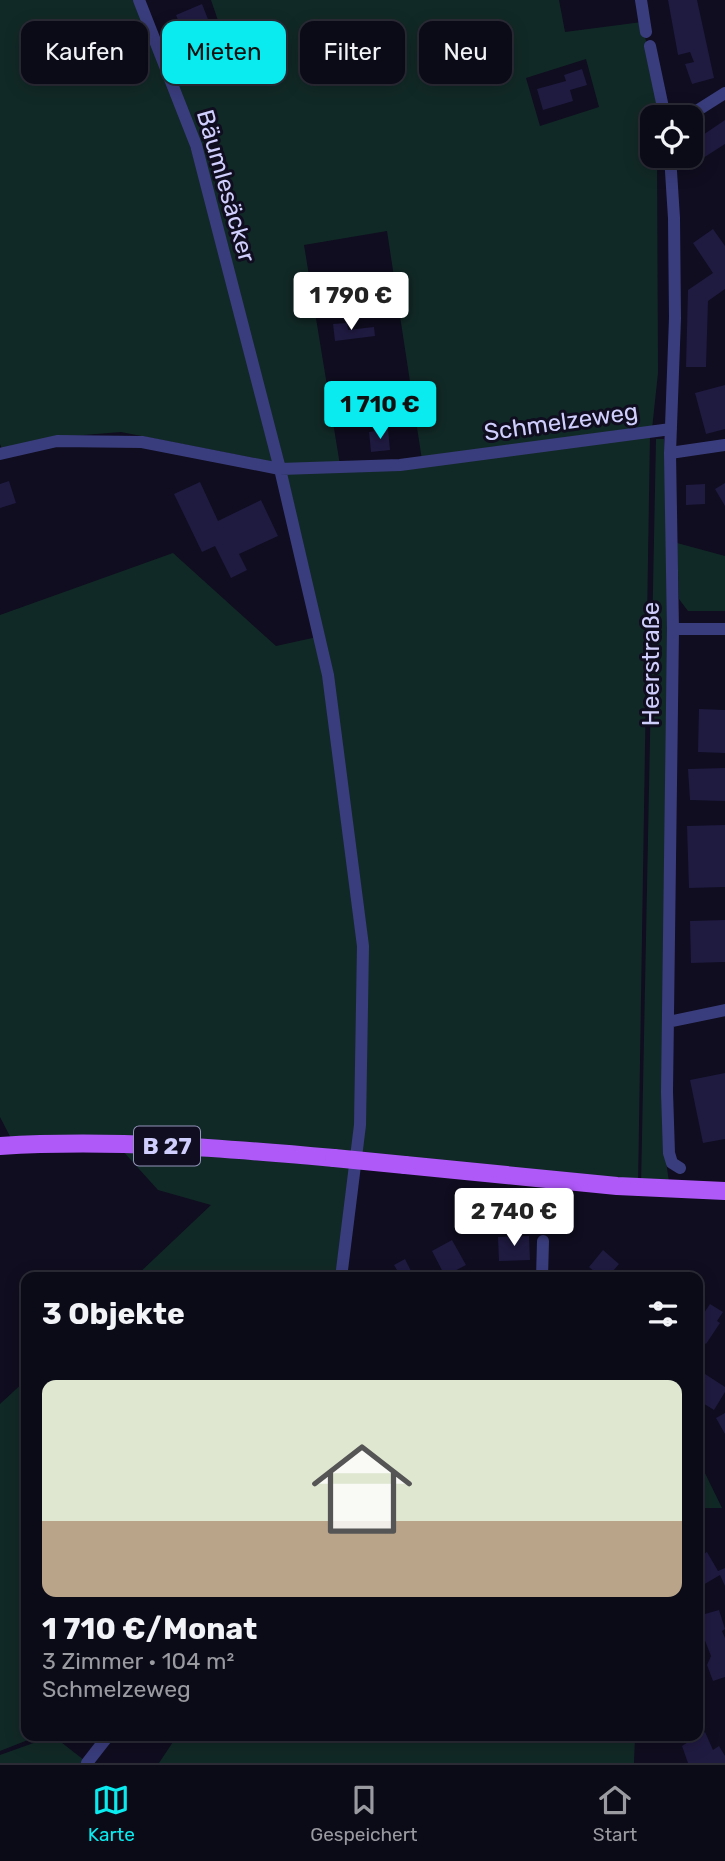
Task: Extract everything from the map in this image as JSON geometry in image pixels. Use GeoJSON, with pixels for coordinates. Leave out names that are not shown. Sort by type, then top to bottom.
{"type":"FeatureCollection","features":[{"type":"Feature","properties":{"kind":"main road","name":"B 27"},"geometry":{"type":"LineString","coordinates":[[0,1146],[119,1144],[232,1149],[617,1186],[725,1191]]}},
{"type":"Feature","properties":{"kind":"street","name":"Bäumlesäcker"},"geometry":{"type":"LineString","coordinates":[[139,0],[196,145],[280,469],[328,676],[363,946],[360,1125],[342,1272]]}},
{"type":"Feature","properties":{"kind":"street"},"geometry":{"type":"LineString","coordinates":[[641,0],[646,32]]}},
{"type":"Feature","properties":{"kind":"street"},"geometry":{"type":"LineString","coordinates":[[650,46],[662,105]]}},
{"type":"Feature","properties":{"kind":"street"},"geometry":{"type":"LineString","coordinates":[[703,107],[725,93]]}},
{"type":"Feature","properties":{"kind":"street","name":"Heerstraße"},"geometry":{"type":"LineString","coordinates":[[671,168],[676,318],[670,453],[673,629],[669,1153],[672,1163],[680,1168]]}},
{"type":"Feature","properties":{"kind":"street","name":"Schmelzeweg"},"geometry":{"type":"LineString","coordinates":[[0,454],[57,441],[142,442],[280,469],[400,465],[671,429]]}},
{"type":"Feature","properties":{"kind":"street"},"geometry":{"type":"LineString","coordinates":[[670,453],[725,444]]}},
{"type":"Feature","properties":{"kind":"street"},"geometry":{"type":"LineString","coordinates":[[673,629],[725,629]]}},
{"type":"Feature","properties":{"kind":"street"},"geometry":{"type":"LineString","coordinates":[[668,1022],[725,1010]]}},
{"type":"Feature","properties":{"kind":"street"},"geometry":{"type":"LineString","coordinates":[[542,1272],[543,1241]]}},
{"type":"Feature","properties":{"kind":"street"},"geometry":{"type":"LineString","coordinates":[[88,1763],[104,1741]]}},
{"type":"Feature","properties":{"kind":"green space"},"geometry":{"type":"Polygon","coordinates":[[[0,0],[133,0],[142,21],[21,21],[21,84],[148,84],[148,36],[162,69],[162,84],[168,84],[189,134],[277,465],[121,432],[59,437],[2,449],[0,0]]]}},
{"type":"Feature","properties":{"kind":"green space"},"geometry":{"type":"Polygon","coordinates":[[[211,0],[559,0],[565,32],[642,22],[659,104],[640,105],[640,168],[657,168],[658,373],[652,429],[422,460],[387,231],[304,245],[340,465],[281,467],[173,84],[286,84],[286,21],[218,21],[211,0]],[[586,59],[526,78],[540,126],[599,107],[586,59]]]}},
{"type":"Feature","properties":{"kind":"green space"},"geometry":{"type":"Polygon","coordinates":[[[650,433],[638,1187],[357,1164],[365,947],[329,676],[282,470],[398,467],[650,433]]]}},
{"type":"Feature","properties":{"kind":"green space"},"geometry":{"type":"Polygon","coordinates":[[[656,439],[664,439],[670,631],[666,1161],[670,1189],[641,1187],[656,439]]]}},
{"type":"Feature","properties":{"kind":"green space"},"geometry":{"type":"Polygon","coordinates":[[[677,543],[725,556],[725,611],[688,611],[679,599],[677,543]]]}},
{"type":"Feature","properties":{"kind":"green space"},"geometry":{"type":"Polygon","coordinates":[[[173,553],[276,646],[317,637],[361,946],[353,1163],[257,1155],[16,1148],[0,1117],[0,615],[173,553]]]}},
{"type":"Feature","properties":{"kind":"green space"},"geometry":{"type":"Polygon","coordinates":[[[121,1149],[353,1168],[340,1272],[140,1272],[211,1205],[158,1190],[121,1149]]]}},
{"type":"Feature","properties":{"kind":"green space"},"geometry":{"type":"Polygon","coordinates":[[[21,1385],[21,1741],[25,1741],[0,1751],[0,1404],[21,1385]]]}},
{"type":"Feature","properties":{"kind":"green space"},"geometry":{"type":"Polygon","coordinates":[[[703,1469],[722,1508],[703,1508],[703,1469]]]}},
{"type":"Feature","properties":{"kind":"green space"},"geometry":{"type":"Polygon","coordinates":[[[39,1741],[59,1741],[84,1760],[81,1763],[0,1763],[0,1755],[39,1741]]]}},
{"type":"Feature","properties":{"kind":"green space"},"geometry":{"type":"Polygon","coordinates":[[[174,1741],[635,1741],[634,1763],[159,1763],[174,1741]]]}},
{"type":"Feature","properties":{"kind":"building"},"geometry":{"type":"Polygon","coordinates":[[[668,0],[697,0],[714,78],[692,84],[685,64],[694,62],[690,52],[678,55],[668,0]]]}},
{"type":"Feature","properties":{"kind":"building"},"geometry":{"type":"Polygon","coordinates":[[[202,4],[209,21],[178,21],[176,15],[202,4]]]}},
{"type":"Feature","properties":{"kind":"building"},"geometry":{"type":"Polygon","coordinates":[[[582,69],[587,85],[570,90],[573,101],[543,110],[537,89],[566,81],[564,75],[582,69]]]}},
{"type":"Feature","properties":{"kind":"building"},"geometry":{"type":"Polygon","coordinates":[[[725,120],[725,144],[703,158],[703,135],[725,120]]]}},
{"type":"Feature","properties":{"kind":"building"},"geometry":{"type":"Polygon","coordinates":[[[713,229],[725,246],[725,289],[708,301],[706,367],[686,367],[688,290],[713,273],[693,243],[713,229]]]}},
{"type":"Feature","properties":{"kind":"building"},"geometry":{"type":"Polygon","coordinates":[[[347,323],[348,330],[374,327],[375,336],[335,341],[333,324],[347,323]]]}},
{"type":"Feature","properties":{"kind":"building"},"geometry":{"type":"Polygon","coordinates":[[[725,385],[725,429],[706,434],[695,393],[725,385]]]}},
{"type":"Feature","properties":{"kind":"building"},"geometry":{"type":"Polygon","coordinates":[[[388,429],[390,450],[371,452],[369,432],[388,429]]]}},
{"type":"Feature","properties":{"kind":"building"},"geometry":{"type":"Polygon","coordinates":[[[9,481],[16,503],[0,508],[0,484],[9,481]]]}},
{"type":"Feature","properties":{"kind":"building"},"geometry":{"type":"Polygon","coordinates":[[[200,482],[218,521],[261,500],[278,536],[239,554],[247,570],[231,578],[215,546],[202,552],[174,494],[200,482]]]}},
{"type":"Feature","properties":{"kind":"building"},"geometry":{"type":"Polygon","coordinates":[[[725,483],[725,506],[715,489],[725,483]]]}},
{"type":"Feature","properties":{"kind":"building"},"geometry":{"type":"Polygon","coordinates":[[[705,484],[705,504],[686,505],[686,485],[705,484]]]}},
{"type":"Feature","properties":{"kind":"building"},"geometry":{"type":"Polygon","coordinates":[[[699,709],[725,710],[725,753],[698,752],[699,709]]]}},
{"type":"Feature","properties":{"kind":"building"},"geometry":{"type":"Polygon","coordinates":[[[725,768],[725,801],[690,800],[688,769],[725,768]]]}},
{"type":"Feature","properties":{"kind":"building"},"geometry":{"type":"Polygon","coordinates":[[[725,825],[725,887],[689,888],[687,826],[725,825]]]}},
{"type":"Feature","properties":{"kind":"building"},"geometry":{"type":"Polygon","coordinates":[[[725,920],[725,962],[691,963],[690,921],[725,920]]]}},
{"type":"Feature","properties":{"kind":"building"},"geometry":{"type":"Polygon","coordinates":[[[725,1073],[725,1139],[703,1143],[690,1080],[725,1073]]]}},
{"type":"Feature","properties":{"kind":"building"},"geometry":{"type":"Polygon","coordinates":[[[529,1236],[530,1260],[499,1261],[498,1237],[529,1236]]]}},
{"type":"Feature","properties":{"kind":"building"},"geometry":{"type":"Polygon","coordinates":[[[452,1240],[466,1265],[453,1272],[443,1272],[432,1251],[452,1240]]]}},
{"type":"Feature","properties":{"kind":"building"},"geometry":{"type":"Polygon","coordinates":[[[603,1250],[619,1264],[612,1272],[595,1272],[589,1267],[603,1250]]]}},
{"type":"Feature","properties":{"kind":"building"},"geometry":{"type":"Polygon","coordinates":[[[405,1259],[412,1272],[394,1272],[397,1270],[394,1265],[405,1259]]]}},
{"type":"Feature","properties":{"kind":"building"},"geometry":{"type":"Polygon","coordinates":[[[710,1304],[723,1312],[717,1321],[720,1323],[706,1344],[703,1342],[704,1313],[710,1304]]]}},
{"type":"Feature","properties":{"kind":"building"},"geometry":{"type":"Polygon","coordinates":[[[703,1373],[725,1387],[725,1392],[714,1410],[703,1403],[703,1373]]]}},
{"type":"Feature","properties":{"kind":"building"},"geometry":{"type":"Polygon","coordinates":[[[725,1413],[725,1434],[716,1418],[725,1413]]]}},
{"type":"Feature","properties":{"kind":"building"},"geometry":{"type":"Polygon","coordinates":[[[707,1552],[718,1571],[725,1568],[725,1586],[720,1575],[703,1585],[703,1554],[707,1552]]]}},
{"type":"Feature","properties":{"kind":"building"},"geometry":{"type":"Polygon","coordinates":[[[719,1610],[725,1629],[722,1631],[725,1638],[725,1677],[713,1681],[707,1665],[711,1656],[703,1638],[703,1615],[719,1610]]]}},
{"type":"Feature","properties":{"kind":"building"},"geometry":{"type":"Polygon","coordinates":[[[705,1732],[713,1750],[719,1746],[725,1756],[725,1763],[688,1763],[682,1746],[690,1741],[703,1741],[705,1732]]]}}]}
